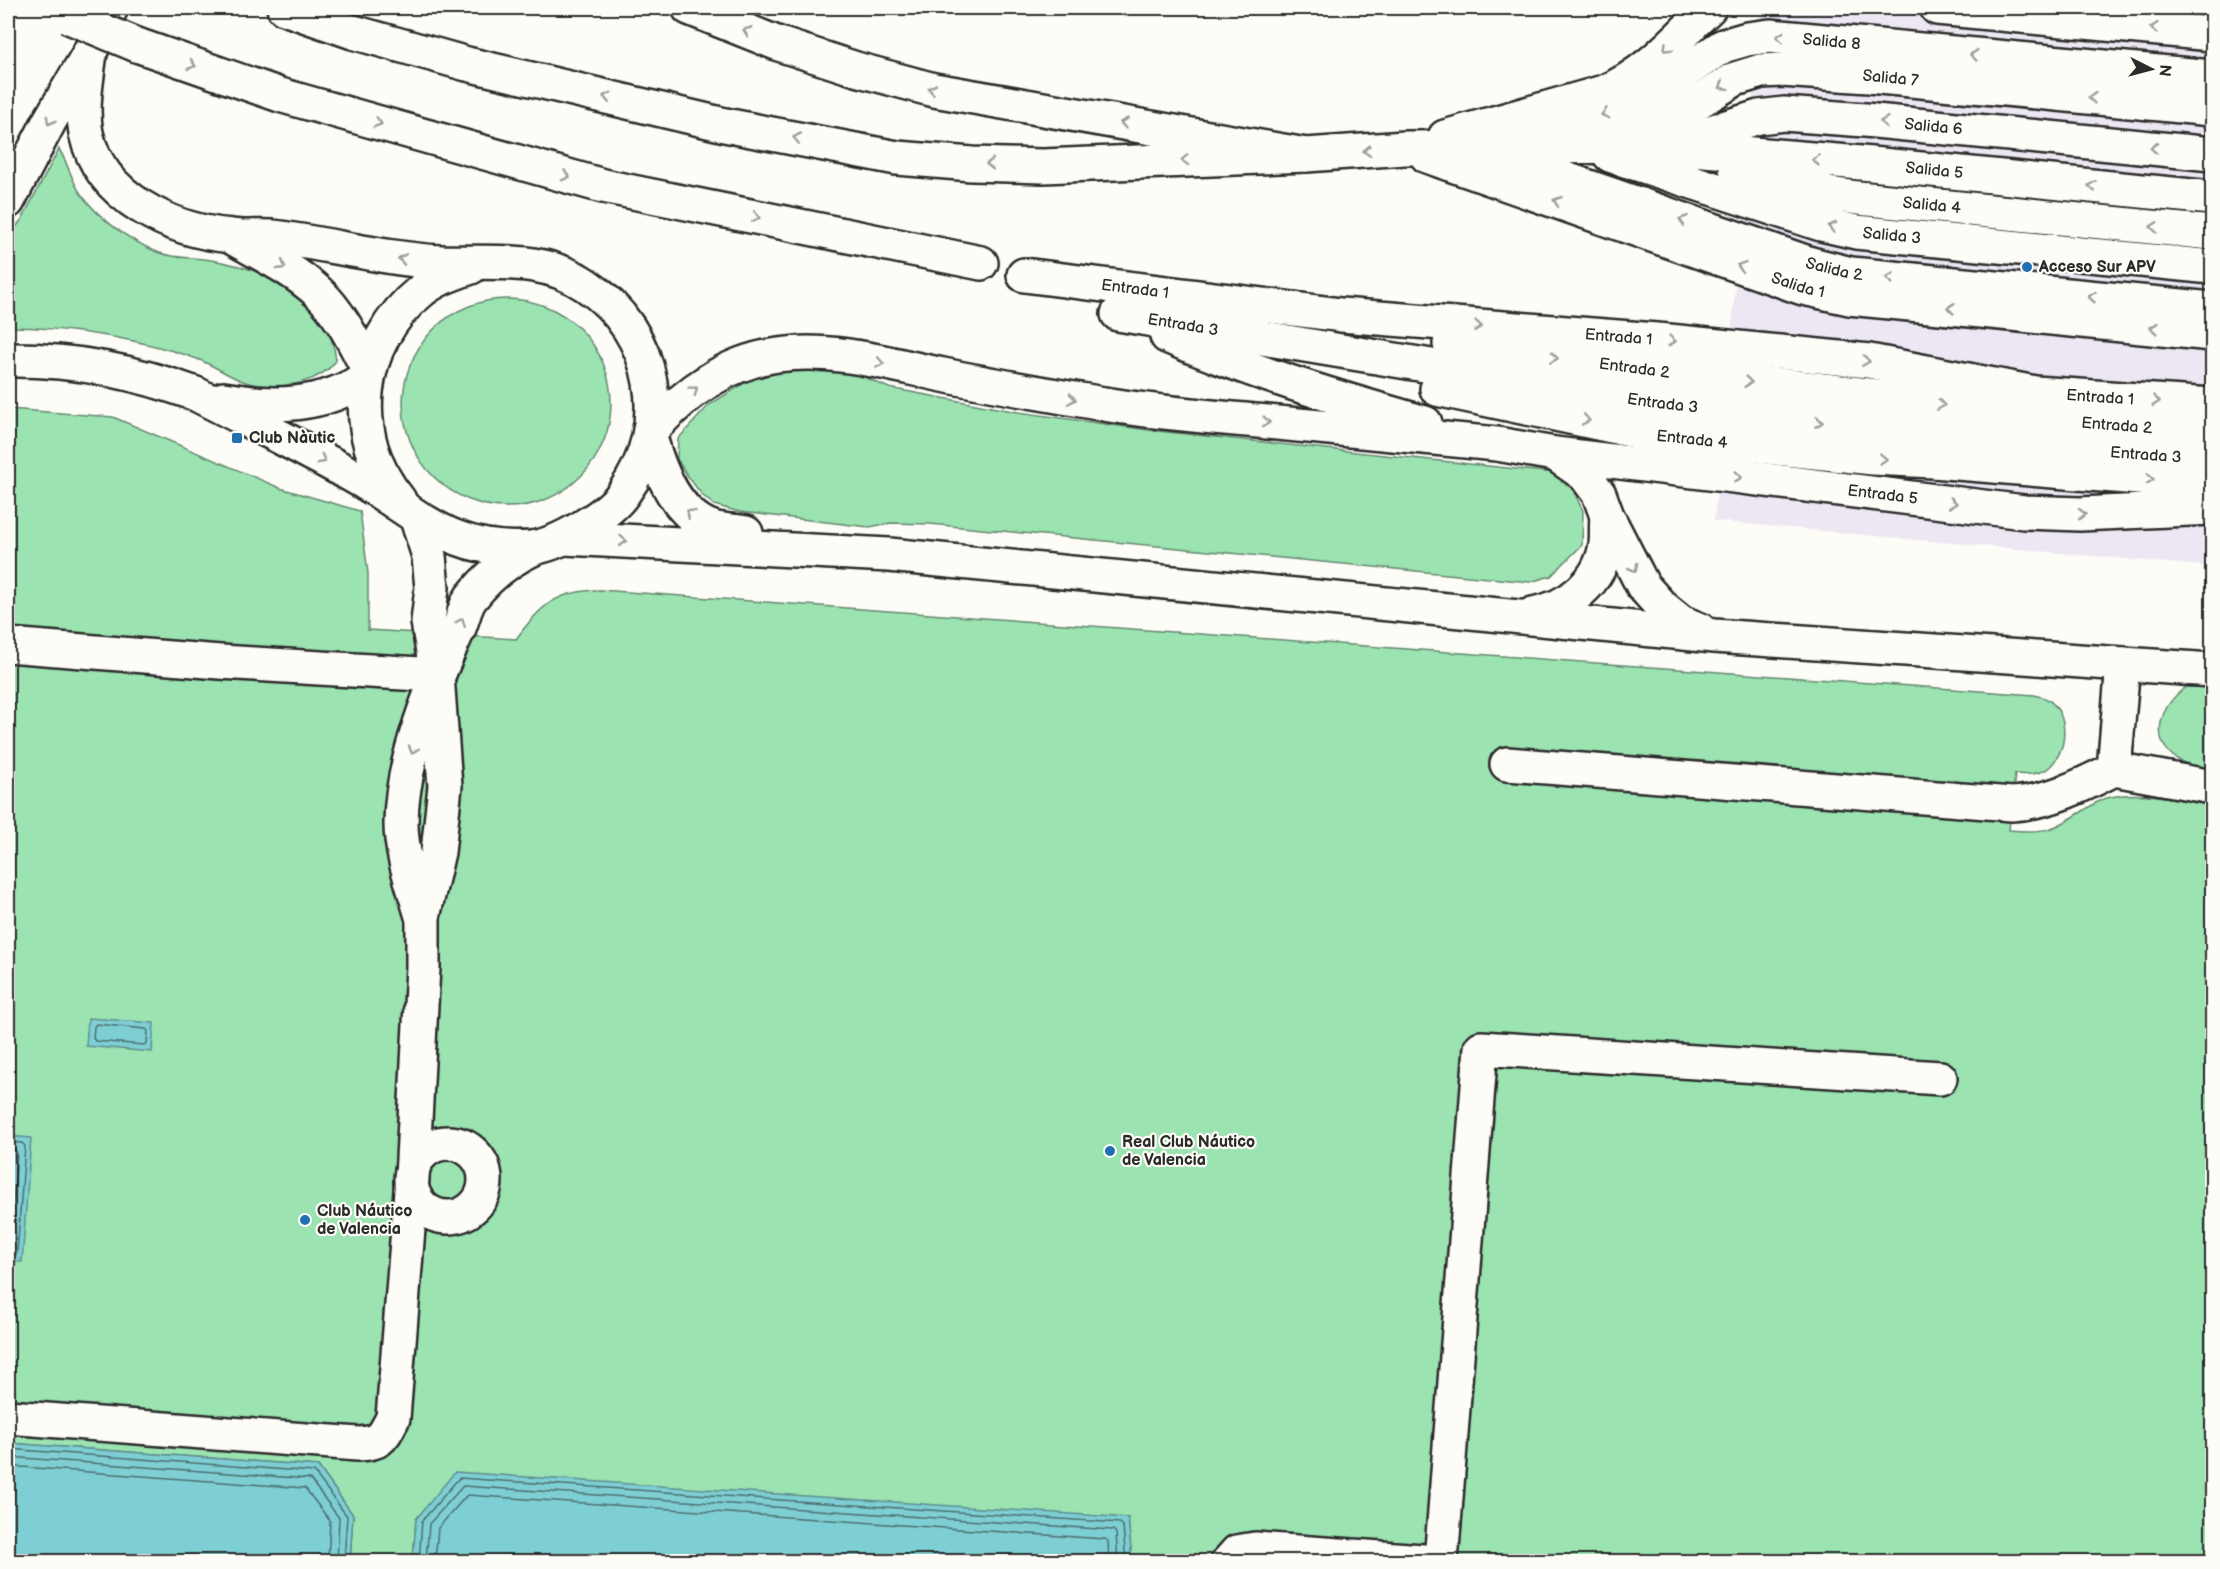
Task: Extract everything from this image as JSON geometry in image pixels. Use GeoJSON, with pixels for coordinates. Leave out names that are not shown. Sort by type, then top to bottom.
{"type":"FeatureCollection","features":[{"type":"Feature","properties":{"kind":"main road"},"geometry":{"type":"LineString","coordinates":[[8,201],[49,122],[90,52],[111,8]]}},
{"type":"Feature","properties":{"kind":"main road"},"geometry":{"type":"LineString","coordinates":[[284,8],[353,32],[467,64],[725,125],[897,158],[972,164],[1043,166],[1306,155],[1405,148],[1656,146]]}},
{"type":"Feature","properties":{"kind":"main road"},"geometry":{"type":"LineString","coordinates":[[689,8],[812,55],[934,90],[1306,155]]}},
{"type":"Feature","properties":{"kind":"main road"},"geometry":{"type":"LineString","coordinates":[[1405,148],[1604,92],[1624,84],[1643,70],[1709,8]]}},
{"type":"Feature","properties":{"kind":"main road"},"geometry":{"type":"LineString","coordinates":[[1937,8],[2212,34]]}},
{"type":"Feature","properties":{"kind":"main road"},"geometry":{"type":"LineString","coordinates":[[58,12],[137,45],[280,95],[603,186],[981,263],[1024,274],[1178,341],[1319,393],[1497,444]]}},
{"type":"Feature","properties":{"kind":"main road","name":"Salida 8"},"geometry":{"type":"LineString","coordinates":[[1475,148],[1615,112],[1640,102],[1723,46],[1747,39],[1770,36],[2212,78]]}},
{"type":"Feature","properties":{"kind":"main road"},"geometry":{"type":"LineString","coordinates":[[90,52],[84,106],[86,133],[94,156],[109,179],[144,209],[165,220],[231,236],[271,237],[412,261],[481,264],[517,261],[553,268],[586,284],[614,307],[635,336],[649,370],[653,407],[651,433],[641,463],[622,495],[598,518],[565,538],[534,548],[511,559],[491,575],[469,601],[437,675]]}},
{"type":"Feature","properties":{"kind":"main road","name":"Salida 7"},"geometry":{"type":"LineString","coordinates":[[1583,147],[1639,133],[1667,121],[1735,79],[1761,71],[1782,70],[1881,77],[2212,109]]}},
{"type":"Feature","properties":{"kind":"main road","name":"Salida 6"},"geometry":{"type":"LineString","coordinates":[[1656,146],[1691,139],[1759,117],[1784,114],[2212,154]]}},
{"type":"Feature","properties":{"kind":"main road","name":"Salida 5"},"geometry":{"type":"LineString","coordinates":[[1656,146],[1850,162],[2212,198]]}},
{"type":"Feature","properties":{"kind":"main road","name":"Salida 4"},"geometry":{"type":"LineString","coordinates":[[1656,146],[1829,194],[2212,233]]}},
{"type":"Feature","properties":{"kind":"main road","name":"Salida 3"},"geometry":{"type":"LineString","coordinates":[[1583,147],[1821,224],[1856,232],[2212,267]]}},
{"type":"Feature","properties":{"kind":"main road","name":"Salida 1"},"geometry":{"type":"LineString","coordinates":[[1405,148],[1803,288],[1849,298],[2212,334]]}},
{"type":"Feature","properties":{"kind":"main road","name":"Salida 2"},"geometry":{"type":"LineString","coordinates":[[1475,148],[1811,264],[1851,274],[2212,309]]}},
{"type":"Feature","properties":{"kind":"main road"},"geometry":{"type":"LineString","coordinates":[[231,236],[299,276],[320,294],[336,314],[368,374]]}},
{"type":"Feature","properties":{"kind":"main road"},"geometry":{"type":"LineString","coordinates":[[8,1418],[357,1444],[373,1443],[383,1436],[393,1418],[412,1178],[423,967],[423,917],[438,852],[445,786],[437,675],[428,621],[432,588],[429,556],[413,516],[390,489],[374,459],[364,423],[368,374],[381,341],[398,314],[421,291],[446,275],[481,264]]}},
{"type":"Feature","properties":{"kind":"main road","name":"Entrada 1"},"geometry":{"type":"LineString","coordinates":[[1024,274],[1341,315],[1669,341],[1869,361],[2035,393],[2212,405]]}},
{"type":"Feature","properties":{"kind":"main road","name":"Entrada 2"},"geometry":{"type":"LineString","coordinates":[[1059,290],[1663,372],[1885,397],[2033,419],[2212,433]]}},
{"type":"Feature","properties":{"kind":"main road","name":"Entrada 3"},"geometry":{"type":"LineString","coordinates":[[1118,314],[1648,402],[2030,446],[2212,460]]}},
{"type":"Feature","properties":{"kind":"main road","name":"Entrada 4"},"geometry":{"type":"LineString","coordinates":[[1178,341],[1414,384],[1659,436],[1873,458],[2212,484]]}},
{"type":"Feature","properties":{"kind":"main road"},"geometry":{"type":"LineString","coordinates":[[651,433],[673,406],[724,371],[749,361],[807,352],[839,354],[980,383],[1122,407],[1497,444]]}},
{"type":"Feature","properties":{"kind":"main road"},"geometry":{"type":"LineString","coordinates":[[8,360],[82,365],[114,370],[172,385],[196,394],[356,477],[413,516],[445,534],[488,548],[534,548]]}},
{"type":"Feature","properties":{"kind":"main road"},"geometry":{"type":"LineString","coordinates":[[1241,364],[1434,407],[1690,471]]}},
{"type":"Feature","properties":{"kind":"main road"},"geometry":{"type":"LineString","coordinates":[[196,394],[251,404],[280,405],[332,395],[353,387],[368,374]]}},
{"type":"Feature","properties":{"kind":"main road"},"geometry":{"type":"LineString","coordinates":[[651,433],[656,458],[680,504],[693,518],[713,528],[889,555]]}},
{"type":"Feature","properties":{"kind":"main road","name":"Entrada 5"},"geometry":{"type":"LineString","coordinates":[[1497,444],[1555,454],[2024,512],[2080,514],[2212,508]]}},
{"type":"Feature","properties":{"kind":"main road"},"geometry":{"type":"LineString","coordinates":[[1555,454],[1585,475],[1599,494],[1607,516],[1643,586],[1660,605],[1681,622],[1714,636]]}},
{"type":"Feature","properties":{"kind":"main road"},"geometry":{"type":"LineString","coordinates":[[1522,616],[1550,611],[1572,600],[1585,587],[1597,569],[1606,547],[1607,516]]}},
{"type":"Feature","properties":{"kind":"main road"},"geometry":{"type":"LineString","coordinates":[[565,538],[889,555],[1714,636],[2212,670]]}},
{"type":"Feature","properties":{"kind":"main road"},"geometry":{"type":"LineString","coordinates":[[8,645],[220,662],[437,675]]}},
{"type":"Feature","properties":{"kind":"main road"},"geometry":{"type":"LineString","coordinates":[[2114,769],[2123,664]]}},
{"type":"Feature","properties":{"kind":"main road"},"geometry":{"type":"LineString","coordinates":[[1508,764],[2012,804],[2033,803],[2054,796],[2114,769],[2212,787]]}},
{"type":"Feature","properties":{"kind":"main road"},"geometry":{"type":"LineString","coordinates":[[1441,1562],[1481,1048],[1940,1078]]}},
{"type":"Feature","properties":{"kind":"main road"},"geometry":{"type":"LineString","coordinates":[[416,1110],[428,1133],[438,1139],[455,1143],[471,1151],[482,1165],[485,1177],[480,1200],[472,1207],[453,1216],[442,1216],[423,1206],[417,1198],[412,1188],[414,1165],[431,1147],[442,1143],[455,1143]]}},
{"type":"Feature","properties":{"kind":"main road"},"geometry":{"type":"LineString","coordinates":[[1228,1562],[1236,1552],[1255,1549],[1437,1562]]}},
{"type":"Feature","properties":{"kind":"shaded area"},"geometry":{"type":"Polygon","coordinates":[[[1761,8],[2212,8],[2212,567],[1714,521],[1761,8]]]}},
{"type":"Feature","properties":{"kind":"green space"},"geometry":{"type":"Polygon","coordinates":[[[59,149],[78,189],[88,203],[115,228],[136,241],[163,254],[211,260],[253,271],[274,279],[309,303],[322,319],[331,339],[336,361],[311,379],[291,385],[260,385],[235,378],[197,359],[128,340],[54,329],[8,327],[8,238],[22,219],[59,149]]]}},
{"type":"Feature","properties":{"kind":"green space"},"geometry":{"type":"Polygon","coordinates":[[[507,299],[527,301],[547,307],[573,323],[587,337],[603,363],[609,383],[611,403],[609,423],[603,443],[587,469],[573,483],[547,499],[527,505],[507,507],[487,505],[467,499],[441,483],[427,469],[411,443],[405,423],[403,403],[405,383],[411,363],[427,337],[441,323],[467,307],[487,301],[507,299]]]}},
{"type":"Feature","properties":{"kind":"green space"},"geometry":{"type":"Polygon","coordinates":[[[802,366],[855,373],[889,388],[1018,412],[1148,430],[1555,473],[1571,486],[1583,511],[1582,545],[1551,576],[1530,582],[930,524],[891,523],[869,527],[740,512],[714,505],[702,495],[677,459],[678,439],[709,405],[759,374],[802,366]]]}},
{"type":"Feature","properties":{"kind":"green space","name":"Real Club Náutico de Valencia"},"geometry":{"type":"Polygon","coordinates":[[[8,409],[113,417],[280,488],[360,511],[368,573],[368,630],[516,639],[533,617],[551,602],[572,593],[600,590],[2034,695],[2046,698],[2060,714],[2064,734],[2063,744],[2054,762],[2047,769],[2031,774],[2015,774],[2009,830],[2040,831],[2056,827],[2100,800],[2120,796],[2160,796],[2212,806],[2212,1561],[1132,1561],[1128,1518],[416,1519],[413,1561],[350,1561],[353,1515],[318,1466],[8,1443],[8,409]]]}},
{"type":"Feature","properties":{"kind":"green space"},"geometry":{"type":"Polygon","coordinates":[[[2186,687],[2212,687],[2212,769],[2180,761],[2163,744],[2161,723],[2164,713],[2169,703],[2186,687]]]}},
{"type":"Feature","properties":{"kind":"water"},"geometry":{"type":"Polygon","coordinates":[[[88,1018],[154,1023],[152,1052],[86,1046],[88,1018]]]}},
{"type":"Feature","properties":{"kind":"water"},"geometry":{"type":"Polygon","coordinates":[[[8,1136],[31,1138],[22,1262],[8,1261],[8,1136]]]}},
{"type":"Feature","properties":{"kind":"water"},"geometry":{"type":"Polygon","coordinates":[[[8,1443],[318,1466],[353,1515],[350,1561],[8,1561],[8,1443]]]}},
{"type":"Feature","properties":{"kind":"water"},"geometry":{"type":"Polygon","coordinates":[[[455,1472],[1128,1518],[1132,1561],[413,1561],[416,1519],[455,1472]]]}},
{"type":"Feature","properties":{"kind":"place","name":"Acceso Sur APV"},"geometry":{"type":"Point","coordinates":[2027,267]}},
{"type":"Feature","properties":{"kind":"place","name":"Club Nàutic"},"geometry":{"type":"Point","coordinates":[237,438]}},
{"type":"Feature","properties":{"kind":"place","name":"Real Club Náutico de Valencia"},"geometry":{"type":"Point","coordinates":[1110,1151]}},
{"type":"Feature","properties":{"kind":"place","name":"Club Náutico de Valencia"},"geometry":{"type":"Point","coordinates":[305,1220]}}]}
